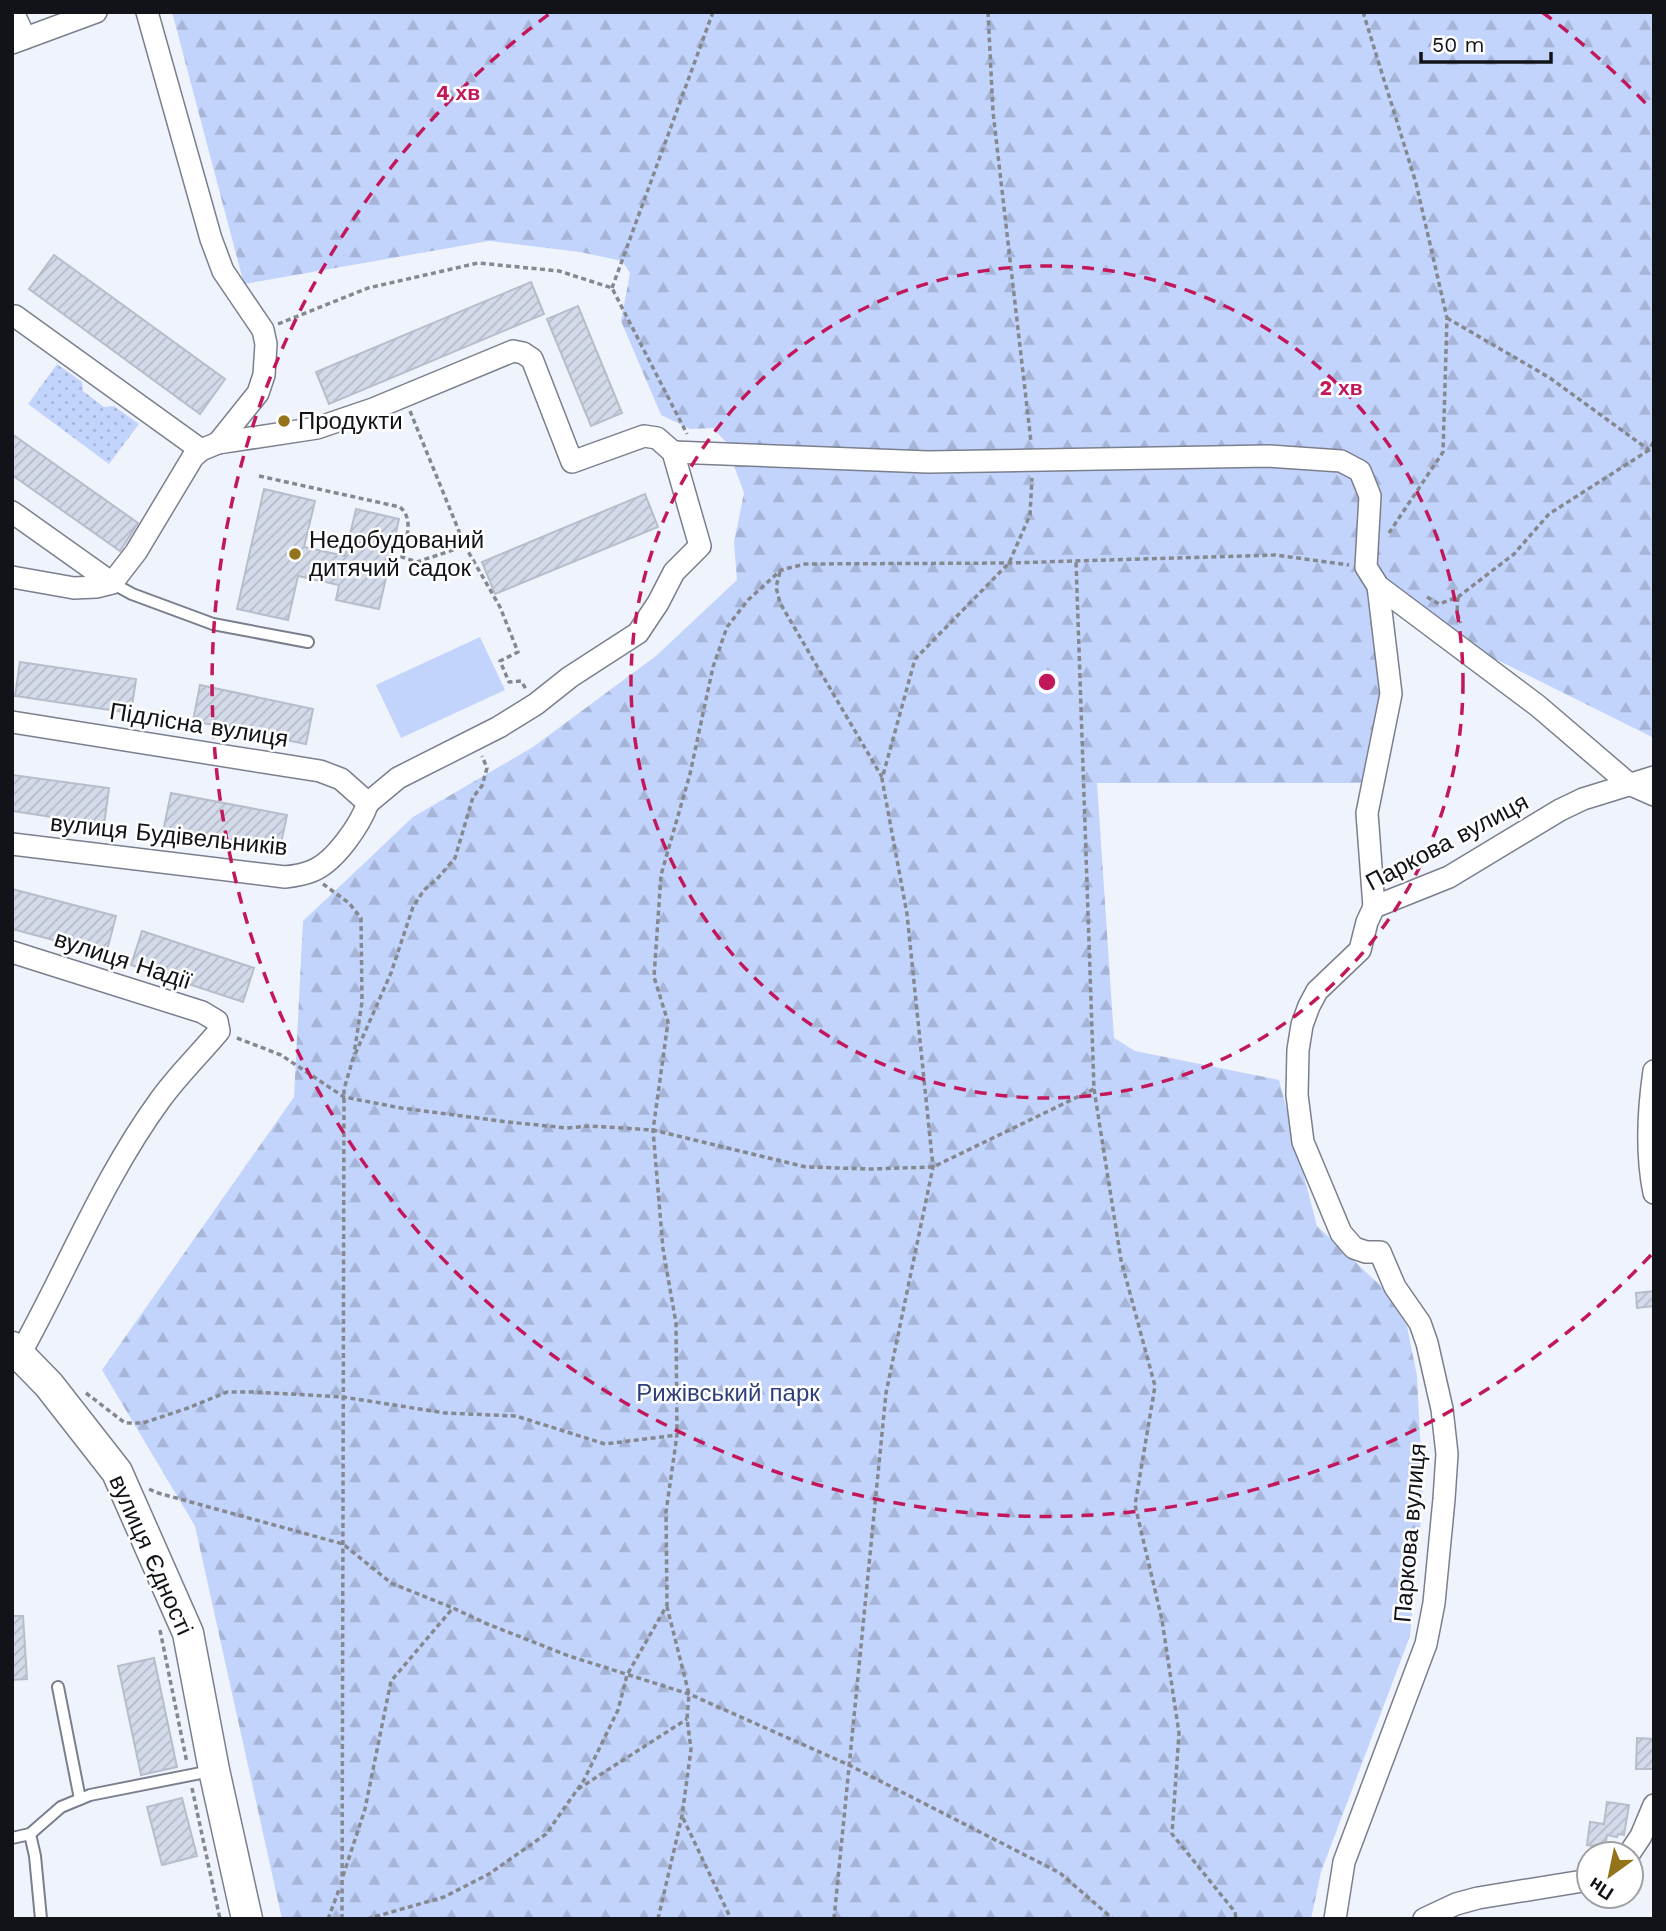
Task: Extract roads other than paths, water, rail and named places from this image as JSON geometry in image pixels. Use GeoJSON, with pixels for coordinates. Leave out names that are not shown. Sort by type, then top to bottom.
{"type":"FeatureCollection","features":[{"type":"Feature","properties":{"kind":"street"},"geometry":{"type":"LineString","coordinates":[[13,12],[19,40],[96,12]]}},
{"type":"Feature","properties":{"kind":"street"},"geometry":{"type":"LineString","coordinates":[[12,577],[74,588],[112,583],[136,552],[193,457],[210,447],[258,393],[264,375],[266,344],[263,330],[223,271],[211,239],[147,12]]}},
{"type":"Feature","properties":{"kind":"street"},"geometry":{"type":"LineString","coordinates":[[15,316],[210,447],[317,428],[513,351],[532,359],[572,462],[644,436],[657,438],[673,452],[700,546],[674,572],[638,633],[570,677],[536,704],[398,778],[368,803]]}},
{"type":"Feature","properties":{"kind":"street"},"geometry":{"type":"LineString","coordinates":[[673,452],[928,462],[1268,456],[1341,461],[1360,471],[1370,496],[1366,567],[1378,586],[1538,706],[1629,783],[1654,795]]}},
{"type":"Feature","properties":{"kind":"street"},"geometry":{"type":"LineString","coordinates":[[12,512],[112,583]]}},
{"type":"Feature","properties":{"kind":"street"},"geometry":{"type":"LineString","coordinates":[[1374,907],[1367,813],[1391,694],[1378,586]]}},
{"type":"Feature","properties":{"kind":"street","name":"Підлісна вулиця"},"geometry":{"type":"LineString","coordinates":[[12,722],[320,771],[341,779],[368,803]]}},
{"type":"Feature","properties":{"kind":"street","name":"Паркова вулиця"},"geometry":{"type":"LineString","coordinates":[[1335,1919],[1344,1862],[1426,1644],[1434,1603],[1447,1454],[1434,1372],[1420,1323],[1395,1287],[1380,1252],[1366,1252],[1354,1248],[1341,1233],[1308,1154],[1297,1095],[1298,1050],[1302,1025],[1317,991],[1360,950],[1374,907],[1449,877],[1583,799],[1629,783],[1654,778]]}},
{"type":"Feature","properties":{"kind":"street","name":"вулиця Будівельників"},"geometry":{"type":"LineString","coordinates":[[12,844],[285,877],[316,870],[358,827],[368,803]]}},
{"type":"Feature","properties":{"kind":"street","name":"вулиця Надії"},"geometry":{"type":"LineString","coordinates":[[12,952],[202,1012],[218,1026],[146,1122],[106,1188],[52,1296],[16,1350]]}},
{"type":"Feature","properties":{"kind":"street"},"geometry":{"type":"LineString","coordinates":[[1654,1072],[1649,1105],[1649,1142],[1654,1193]]}},
{"type":"Feature","properties":{"kind":"street","name":"вулиця Єдності"},"geometry":{"type":"LineString","coordinates":[[16,1350],[48,1385],[117,1472],[188,1633],[202,1773],[247,1919]]}},
{"type":"Feature","properties":{"kind":"street"},"geometry":{"type":"LineString","coordinates":[[1639,1840],[1652,1816]]}},
{"type":"Feature","properties":{"kind":"street"},"geometry":{"type":"LineString","coordinates":[[1424,1919],[1456,1904],[1478,1898],[1575,1883]]}},
{"type":"Feature","properties":{"kind":"lane"},"geometry":{"type":"LineString","coordinates":[[112,583],[132,594],[213,624],[308,642]]}},
{"type":"Feature","properties":{"kind":"lane"},"geometry":{"type":"LineString","coordinates":[[58,1687],[80,1799]]}},
{"type":"Feature","properties":{"kind":"lane"},"geometry":{"type":"LineString","coordinates":[[12,1838],[30,1834],[61,1807],[80,1799],[202,1773]]}},
{"type":"Feature","properties":{"kind":"lane"},"geometry":{"type":"LineString","coordinates":[[30,1834],[35,1856],[41,1919]]}},
{"type":"Feature","properties":{"kind":"place","name":"Продукти"},"geometry":{"type":"Point","coordinates":[284,421]}},
{"type":"Feature","properties":{"kind":"place","name":"Недобудований дитячий садок"},"geometry":{"type":"Point","coordinates":[295,554]}},
{"type":"Feature","properties":{"kind":"park label","name":"Рижівський парк"},"geometry":{"type":"Point","coordinates":[728,1393]}}]}
